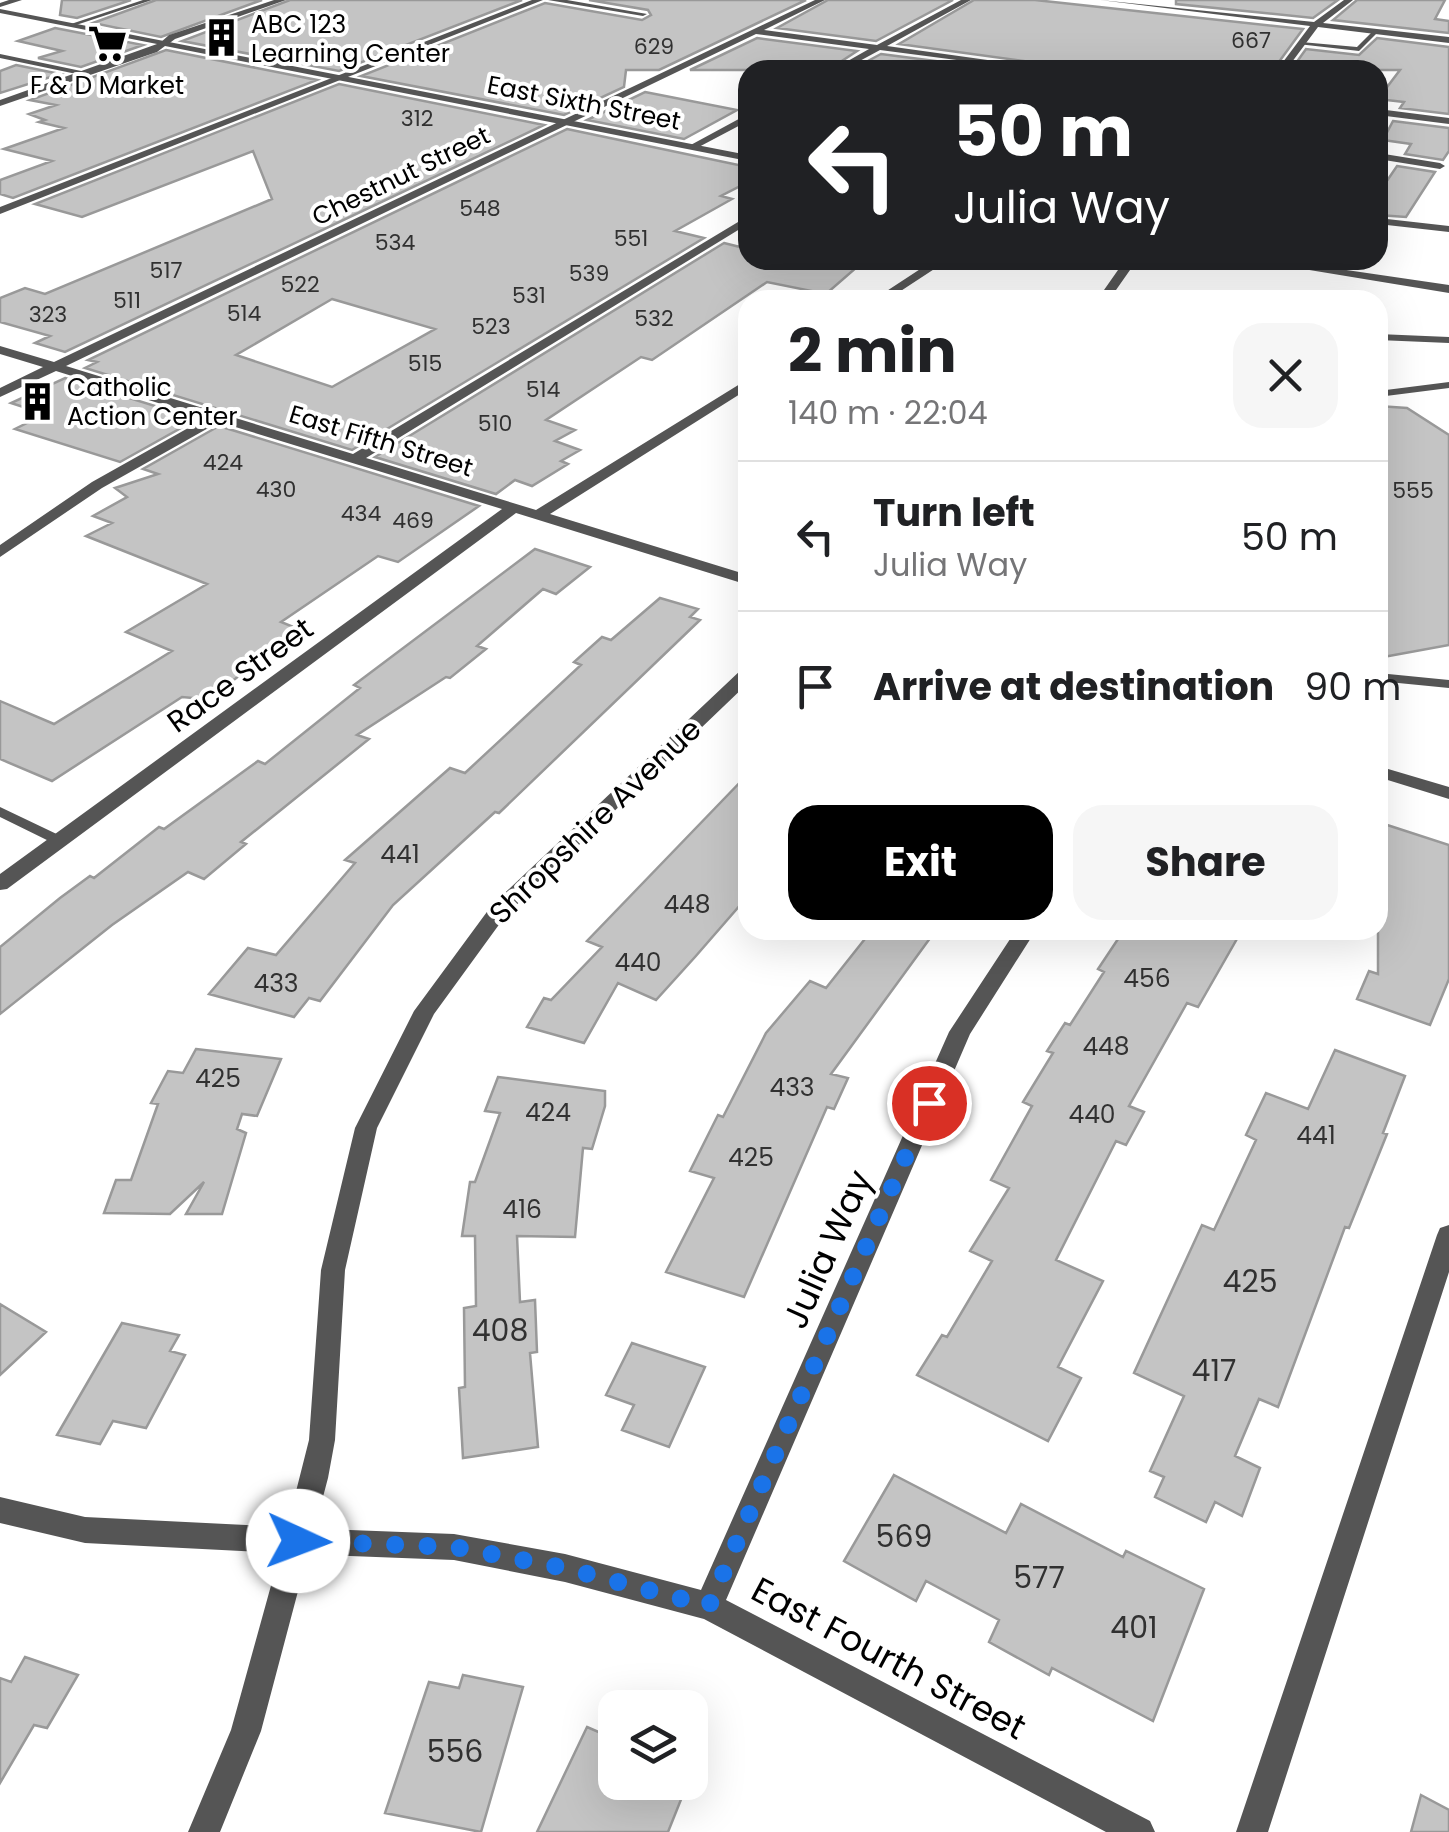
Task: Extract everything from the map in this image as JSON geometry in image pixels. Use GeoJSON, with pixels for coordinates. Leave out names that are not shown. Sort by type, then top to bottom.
{"type":"FeatureCollection","features":[{"type":"Feature","properties":{"kind":"street"},"geometry":{"type":"LineString","coordinates":[[0,8],[18,0]]}},
{"type":"Feature","properties":{"kind":"street"},"geometry":{"type":"LineString","coordinates":[[0,102],[282,0]]}},
{"type":"Feature","properties":{"kind":"street"},"geometry":{"type":"LineString","coordinates":[[0,211],[539,0]]}},
{"type":"Feature","properties":{"kind":"street"},"geometry":{"type":"LineString","coordinates":[[552,0],[643,14]]}},
{"type":"Feature","properties":{"kind":"street","name":"Chestnut Street"},"geometry":{"type":"LineString","coordinates":[[0,393],[821,0]]}},
{"type":"Feature","properties":{"kind":"street"},"geometry":{"type":"LineString","coordinates":[[855,60],[968,0]]}},
{"type":"Feature","properties":{"kind":"street"},"geometry":{"type":"LineString","coordinates":[[1104,0],[1449,40]]}},
{"type":"Feature","properties":{"kind":"street"},"geometry":{"type":"LineString","coordinates":[[1288,60],[1315,25],[1350,0]]}},
{"type":"Feature","properties":{"kind":"street","name":"East Sixth Street"},"geometry":{"type":"LineString","coordinates":[[0,8],[738,156]]}},
{"type":"Feature","properties":{"kind":"street"},"geometry":{"type":"LineString","coordinates":[[755,31],[978,60]]}},
{"type":"Feature","properties":{"kind":"street"},"geometry":{"type":"LineString","coordinates":[[1388,113],[1449,121]]}},
{"type":"Feature","properties":{"kind":"street"},"geometry":{"type":"LineString","coordinates":[[692,147],[738,122]]}},
{"type":"Feature","properties":{"kind":"street"},"geometry":{"type":"LineString","coordinates":[[1388,158],[1440,166]]}},
{"type":"Feature","properties":{"kind":"street"},"geometry":{"type":"LineString","coordinates":[[1388,222],[1449,229]]}},
{"type":"Feature","properties":{"kind":"street"},"geometry":{"type":"LineString","coordinates":[[354,459],[738,225]]}},
{"type":"Feature","properties":{"kind":"street"},"geometry":{"type":"LineString","coordinates":[[895,290],[926,270]]}},
{"type":"Feature","properties":{"kind":"street"},"geometry":{"type":"LineString","coordinates":[[1320,270],[1449,290]]}},
{"type":"Feature","properties":{"kind":"street","name":"East Fifth Street"},"geometry":{"type":"LineString","coordinates":[[0,350],[738,577]]}},
{"type":"Feature","properties":{"kind":"street"},"geometry":{"type":"LineString","coordinates":[[537,516],[738,390]]}},
{"type":"Feature","properties":{"kind":"street"},"geometry":{"type":"LineString","coordinates":[[0,552],[96,484],[218,417]]}},
{"type":"Feature","properties":{"kind":"street","name":"Race Street"},"geometry":{"type":"LineString","coordinates":[[0,884],[512,509]]}},
{"type":"Feature","properties":{"kind":"street","name":"Shropshire Avenue"},"geometry":{"type":"LineString","coordinates":[[204,1832],[246,1731],[322,1440],[332,1270],[366,1128],[425,1011],[499,910],[738,682]]}},
{"type":"Feature","properties":{"kind":"street"},"geometry":{"type":"LineString","coordinates":[[1388,775],[1449,792]]}},
{"type":"Feature","properties":{"kind":"street","name":"Julia Way"},"geometry":{"type":"LineString","coordinates":[[709,1606],[960,1032],[1020,940]]}},
{"type":"Feature","properties":{"kind":"street"},"geometry":{"type":"LineString","coordinates":[[1252,1832],[1449,1235]]}},
{"type":"Feature","properties":{"kind":"street","name":"East Fourth Street"},"geometry":{"type":"LineString","coordinates":[[0,1510],[85,1530],[454,1547],[565,1568],[709,1606],[1140,1832]]}},
{"type":"Feature","properties":{"kind":"lane"},"geometry":{"type":"LineString","coordinates":[[71,24],[149,0]]}},
{"type":"Feature","properties":{"kind":"lane"},"geometry":{"type":"LineString","coordinates":[[1301,44],[1359,50],[1375,32]]}},
{"type":"Feature","properties":{"kind":"lane"},"geometry":{"type":"LineString","coordinates":[[0,56],[86,74]]}},
{"type":"Feature","properties":{"kind":"lane"},"geometry":{"type":"LineString","coordinates":[[1388,337],[1449,340]]}},
{"type":"Feature","properties":{"kind":"lane"},"geometry":{"type":"LineString","coordinates":[[1388,393],[1449,385]]}},
{"type":"Feature","properties":{"kind":"lane"},"geometry":{"type":"LineString","coordinates":[[1388,678],[1449,684]]}},
{"type":"Feature","properties":{"kind":"lane"},"geometry":{"type":"LineString","coordinates":[[0,811],[60,841]]}},
{"type":"Feature","properties":{"kind":"building"},"geometry":{"type":"Polygon","coordinates":[[[62,0],[131,0],[77,18],[60,15],[62,0]]]}},
{"type":"Feature","properties":{"kind":"building"},"geometry":{"type":"Polygon","coordinates":[[[156,0],[262,0],[161,37],[93,23],[156,0]]]}},
{"type":"Feature","properties":{"kind":"building"},"geometry":{"type":"Polygon","coordinates":[[[290,0],[522,0],[339,71],[182,41],[290,0]]]}},
{"type":"Feature","properties":{"kind":"building"},"geometry":{"type":"Polygon","coordinates":[[[589,0],[806,0],[659,70],[626,70],[624,87],[564,115],[361,76],[545,3],[642,20],[651,15],[648,10],[589,0]]]}},
{"type":"Feature","properties":{"kind":"building"},"geometry":{"type":"Polygon","coordinates":[[[828,0],[953,0],[876,41],[777,28],[828,0]]]}},
{"type":"Feature","properties":{"kind":"building"},"geometry":{"type":"Polygon","coordinates":[[[974,0],[1035,0],[1303,29],[1280,60],[1016,60],[899,44],[974,0]]]}},
{"type":"Feature","properties":{"kind":"building"},"geometry":{"type":"Polygon","coordinates":[[[1176,0],[1338,0],[1313,18],[1176,4],[1176,0]]]}},
{"type":"Feature","properties":{"kind":"building"},"geometry":{"type":"Polygon","coordinates":[[[1357,0],[1445,0],[1435,19],[1449,21],[1449,33],[1333,20],[1357,0]]]}},
{"type":"Feature","properties":{"kind":"building"},"geometry":{"type":"Polygon","coordinates":[[[55,28],[143,45],[81,67],[38,58],[62,51],[18,41],[55,28]]]}},
{"type":"Feature","properties":{"kind":"building"},"geometry":{"type":"Polygon","coordinates":[[[757,38],[857,51],[843,60],[738,60],[738,70],[690,70],[757,38]]]}},
{"type":"Feature","properties":{"kind":"building"},"geometry":{"type":"Polygon","coordinates":[[[1377,38],[1449,47],[1449,114],[1400,108],[1404,102],[1388,100],[1388,86],[1400,70],[1388,70],[1388,60],[1298,60],[1306,49],[1359,55],[1377,38]]]}},
{"type":"Feature","properties":{"kind":"building"},"geometry":{"type":"Polygon","coordinates":[[[166,50],[317,80],[13,198],[0,194],[0,180],[52,161],[4,149],[64,128],[39,122],[45,120],[29,114],[56,105],[30,100],[166,50]]]}},
{"type":"Feature","properties":{"kind":"building"},"geometry":{"type":"Polygon","coordinates":[[[881,54],[928,60],[870,60],[881,54]]]}},
{"type":"Feature","properties":{"kind":"building"},"geometry":{"type":"Polygon","coordinates":[[[16,65],[60,74],[0,93],[0,71],[16,65]]]}},
{"type":"Feature","properties":{"kind":"building"},"geometry":{"type":"Polygon","coordinates":[[[339,84],[544,125],[65,352],[35,343],[50,336],[0,322],[0,298],[25,288],[45,294],[272,199],[253,151],[82,217],[35,204],[339,84]]]}},
{"type":"Feature","properties":{"kind":"building"},"geometry":{"type":"Polygon","coordinates":[[[645,92],[737,110],[684,139],[587,120],[645,92]]]}},
{"type":"Feature","properties":{"kind":"building"},"geometry":{"type":"Polygon","coordinates":[[[1393,121],[1449,128],[1449,151],[1443,160],[1405,154],[1411,144],[1388,141],[1393,121]]]}},
{"type":"Feature","properties":{"kind":"building"},"geometry":{"type":"Polygon","coordinates":[[[567,129],[738,165],[738,187],[721,196],[732,199],[675,231],[704,238],[352,450],[85,368],[97,362],[88,360],[567,129]],[[332,299],[236,355],[332,387],[435,329],[332,299]]]}},
{"type":"Feature","properties":{"kind":"building"},"geometry":{"type":"Polygon","coordinates":[[[1397,166],[1435,172],[1406,217],[1388,216],[1388,179],[1397,166]]]}},
{"type":"Feature","properties":{"kind":"building"},"geometry":{"type":"Polygon","coordinates":[[[724,243],[738,246],[738,270],[854,270],[831,290],[806,290],[767,282],[755,290],[738,290],[738,302],[652,360],[641,357],[546,420],[575,430],[555,441],[580,450],[561,461],[568,464],[532,486],[515,480],[496,494],[375,457],[724,243]]]}},
{"type":"Feature","properties":{"kind":"building"},"geometry":{"type":"Polygon","coordinates":[[[65,378],[197,419],[120,462],[15,429],[45,414],[11,403],[65,378]]]}},
{"type":"Feature","properties":{"kind":"building"},"geometry":{"type":"Polygon","coordinates":[[[1388,407],[1407,408],[1449,435],[1449,645],[1388,656],[1388,407]]]}},
{"type":"Feature","properties":{"kind":"building"},"geometry":{"type":"Polygon","coordinates":[[[219,426],[479,506],[398,562],[378,556],[281,622],[301,630],[204,699],[182,697],[52,781],[0,759],[0,701],[54,724],[172,651],[126,632],[207,584],[86,536],[112,523],[93,516],[127,497],[115,488],[158,474],[143,469],[219,426]]]}},
{"type":"Feature","properties":{"kind":"building"},"geometry":{"type":"Polygon","coordinates":[[[535,549],[590,567],[556,594],[543,589],[477,646],[486,649],[450,678],[357,735],[369,739],[241,842],[246,844],[204,879],[188,872],[112,925],[0,1014],[0,947],[159,827],[164,829],[258,761],[265,764],[360,688],[354,685],[535,549]]]}},
{"type":"Feature","properties":{"kind":"building"},"geometry":{"type":"Polygon","coordinates":[[[660,598],[698,609],[690,617],[700,620],[499,813],[495,812],[393,905],[320,1001],[309,998],[294,1017],[209,994],[248,948],[276,955],[355,863],[345,860],[450,768],[465,773],[581,665],[574,662],[602,637],[611,640],[660,598]]]}},
{"type":"Feature","properties":{"kind":"building"},"geometry":{"type":"Polygon","coordinates":[[[738,784],[738,908],[695,957],[656,1000],[618,983],[584,1043],[527,1027],[544,998],[551,1000],[602,947],[587,941],[738,784]]]}},
{"type":"Feature","properties":{"kind":"building"},"geometry":{"type":"Polygon","coordinates":[[[1388,825],[1449,845],[1449,979],[1430,1025],[1357,999],[1369,971],[1378,974],[1378,940],[1388,940],[1388,825]]]}},
{"type":"Feature","properties":{"kind":"building"},"geometry":{"type":"Polygon","coordinates":[[[864,940],[929,940],[831,1074],[848,1078],[834,1109],[827,1107],[744,1297],[666,1272],[714,1178],[690,1171],[718,1115],[723,1117],[766,1033],[810,981],[826,988],[864,940]]]}},
{"type":"Feature","properties":{"kind":"building"},"geometry":{"type":"Polygon","coordinates":[[[1117,940],[1236,940],[1198,1007],[1187,1003],[1129,1106],[1144,1112],[1126,1145],[1116,1141],[1056,1260],[1103,1281],[1058,1367],[1081,1378],[1048,1441],[917,1375],[942,1335],[947,1337],[992,1261],[970,1251],[1009,1188],[991,1180],[1032,1106],[1023,1102],[1053,1053],[1047,1051],[1065,1023],[1070,1025],[1104,972],[1098,969],[1117,940]]]}},
{"type":"Feature","properties":{"kind":"building"},"geometry":{"type":"Polygon","coordinates":[[[196,1049],[281,1059],[257,1116],[242,1114],[237,1129],[246,1133],[222,1214],[186,1214],[204,1182],[170,1214],[104,1213],[116,1180],[131,1180],[158,1104],[151,1103],[168,1071],[183,1073],[196,1049]]]}},
{"type":"Feature","properties":{"kind":"building"},"geometry":{"type":"Polygon","coordinates":[[[1335,1050],[1405,1076],[1383,1133],[1387,1134],[1349,1228],[1345,1227],[1278,1407],[1259,1399],[1235,1456],[1260,1468],[1242,1516],[1215,1502],[1206,1522],[1155,1497],[1164,1477],[1150,1471],[1184,1396],[1134,1373],[1202,1225],[1214,1230],[1256,1140],[1246,1135],[1266,1093],[1308,1109],[1335,1050]]]}},
{"type":"Feature","properties":{"kind":"building"},"geometry":{"type":"Polygon","coordinates":[[[498,1077],[605,1091],[605,1106],[592,1149],[583,1148],[575,1237],[517,1236],[520,1302],[535,1300],[537,1352],[530,1353],[538,1447],[463,1458],[459,1388],[465,1387],[464,1308],[476,1306],[475,1236],[462,1236],[470,1182],[475,1182],[500,1113],[485,1111],[498,1077]]]}},
{"type":"Feature","properties":{"kind":"building"},"geometry":{"type":"Polygon","coordinates":[[[0,1304],[46,1332],[0,1375],[0,1304]]]}},
{"type":"Feature","properties":{"kind":"building"},"geometry":{"type":"Polygon","coordinates":[[[122,1323],[179,1335],[170,1351],[185,1355],[146,1428],[113,1421],[100,1444],[57,1435],[122,1323]]]}},
{"type":"Feature","properties":{"kind":"building"},"geometry":{"type":"Polygon","coordinates":[[[632,1343],[705,1367],[669,1447],[622,1430],[634,1405],[606,1395],[632,1343]]]}},
{"type":"Feature","properties":{"kind":"building"},"geometry":{"type":"Polygon","coordinates":[[[894,1475],[1006,1533],[1021,1504],[1123,1557],[1126,1551],[1204,1589],[1153,1721],[1052,1668],[1049,1675],[989,1642],[999,1620],[926,1581],[916,1601],[844,1561],[894,1475]]]}},
{"type":"Feature","properties":{"kind":"building"},"geometry":{"type":"Polygon","coordinates":[[[25,1657],[78,1675],[47,1728],[34,1725],[0,1783],[0,1678],[11,1682],[25,1657]]]}},
{"type":"Feature","properties":{"kind":"building"},"geometry":{"type":"Polygon","coordinates":[[[463,1675],[523,1687],[481,1832],[385,1813],[429,1682],[459,1688],[463,1675]]]}},
{"type":"Feature","properties":{"kind":"building"},"geometry":{"type":"Polygon","coordinates":[[[587,1727],[598,1732],[598,1800],[681,1800],[668,1832],[537,1832],[587,1727]]]}},
{"type":"Feature","properties":{"kind":"building"},"geometry":{"type":"Polygon","coordinates":[[[1421,1795],[1449,1810],[1449,1832],[1411,1832],[1421,1795]]]}},
{"type":"Feature","properties":{"kind":"place","name":"ABC 123 Learning Center"},"geometry":{"type":"Point","coordinates":[221,38]}},
{"type":"Feature","properties":{"kind":"place","name":"F & D Market"},"geometry":{"type":"Point","coordinates":[107,44]}},
{"type":"Feature","properties":{"kind":"place","name":"Catholic Action Center"},"geometry":{"type":"Point","coordinates":[37,401]}},
{"type":"Feature","properties":{"kind":"route"},"geometry":{"type":"LineString","coordinates":[[298,1541],[454,1547],[565,1568],[709,1606],[929,1103]]}}]}
